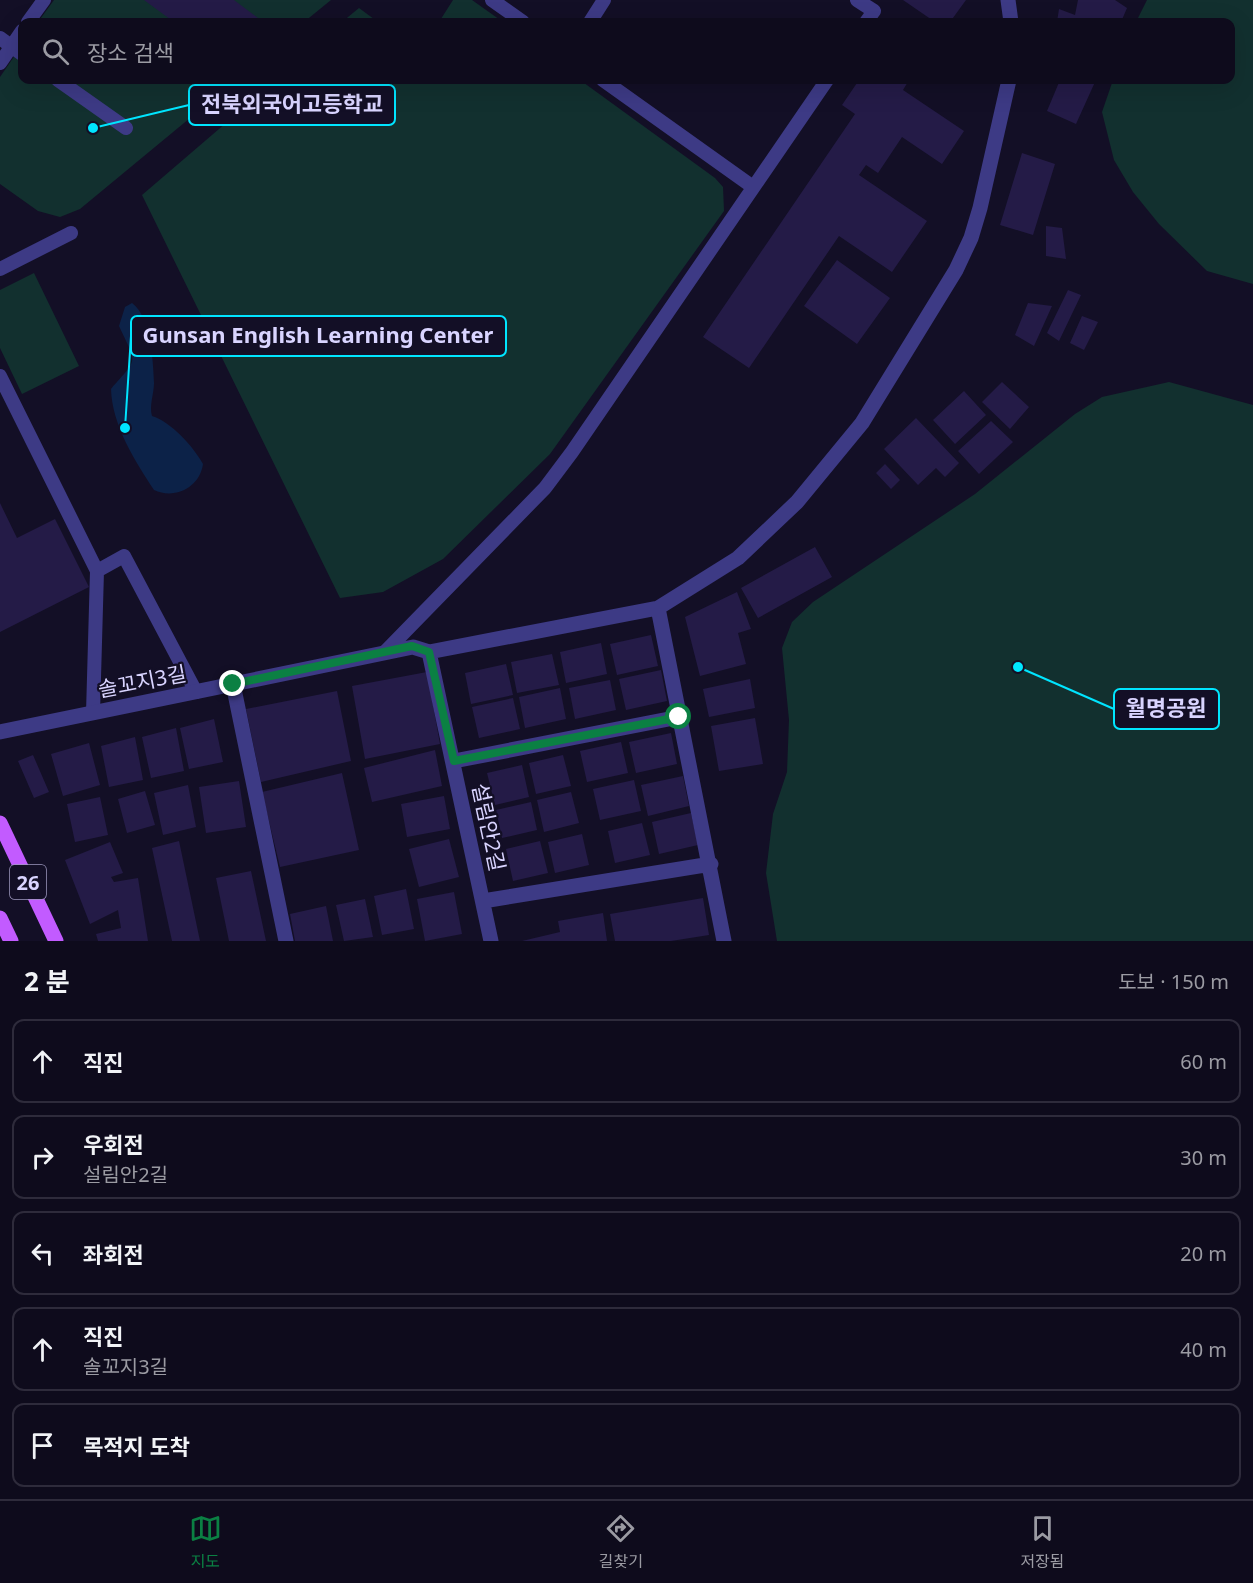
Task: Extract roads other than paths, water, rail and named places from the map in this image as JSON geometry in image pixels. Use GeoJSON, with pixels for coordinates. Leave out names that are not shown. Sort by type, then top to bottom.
{"type":"FeatureCollection","features":[{"type":"Feature","properties":{"kind":"main road","name":"26"},"geometry":{"type":"LineString","coordinates":[[0,823],[56,941]]}},
{"type":"Feature","properties":{"kind":"main road","name":"26"},"geometry":{"type":"LineString","coordinates":[[0,918],[11,941]]}},
{"type":"Feature","properties":{"kind":"street"},"geometry":{"type":"LineString","coordinates":[[1008,0],[1010,18]]}},
{"type":"Feature","properties":{"kind":"street"},"geometry":{"type":"LineString","coordinates":[[724,941],[711,864],[658,608],[738,558],[797,502],[862,423],[956,270],[971,238],[1008,84]]}},
{"type":"Feature","properties":{"kind":"street","name":"솔꼬지3길"},"geometry":{"type":"LineString","coordinates":[[0,732],[412,646],[429,652],[658,608]]}},
{"type":"Feature","properties":{"kind":"street","name":"설림안2길"},"geometry":{"type":"LineString","coordinates":[[429,652],[492,941]]}},
{"type":"Feature","properties":{"kind":"street"},"geometry":{"type":"LineString","coordinates":[[233,684],[286,941]]}},
{"type":"Feature","properties":{"kind":"street"},"geometry":{"type":"LineString","coordinates":[[454,761],[679,717]]}},
{"type":"Feature","properties":{"kind":"street"},"geometry":{"type":"LineString","coordinates":[[483,901],[711,864]]}},
{"type":"Feature","properties":{"kind":"lane"},"geometry":{"type":"LineString","coordinates":[[31,18],[44,0]]}},
{"type":"Feature","properties":{"kind":"lane"},"geometry":{"type":"LineString","coordinates":[[492,0],[517,18]]}},
{"type":"Feature","properties":{"kind":"lane"},"geometry":{"type":"LineString","coordinates":[[593,18],[604,0]]}},
{"type":"Feature","properties":{"kind":"lane"},"geometry":{"type":"LineString","coordinates":[[857,0],[874,11],[869,18]]}},
{"type":"Feature","properties":{"kind":"lane"},"geometry":{"type":"LineString","coordinates":[[0,63],[11,46]]}},
{"type":"Feature","properties":{"kind":"lane"},"geometry":{"type":"LineString","coordinates":[[64,84],[126,128]]}},
{"type":"Feature","properties":{"kind":"lane"},"geometry":{"type":"LineString","coordinates":[[609,84],[753,188]]}},
{"type":"Feature","properties":{"kind":"lane"},"geometry":{"type":"LineString","coordinates":[[385,652],[545,488],[573,452],[824,84]]}},
{"type":"Feature","properties":{"kind":"lane"},"geometry":{"type":"LineString","coordinates":[[0,269],[71,233]]}},
{"type":"Feature","properties":{"kind":"lane"},"geometry":{"type":"LineString","coordinates":[[0,376],[97,571],[93,713]]}},
{"type":"Feature","properties":{"kind":"lane"},"geometry":{"type":"LineString","coordinates":[[97,571],[123,556],[196,692]]}},
{"type":"Feature","properties":{"kind":"water"},"geometry":{"type":"Polygon","coordinates":[[[132,303],[143,318],[150,340],[154,383],[152,416],[167,424],[181,436],[203,464],[201,472],[192,485],[178,492],[162,493],[154,490],[132,455],[115,416],[111,389],[127,371],[132,360],[119,326],[125,307],[132,303]]]}},
{"type":"Feature","properties":{"kind":"place","name":"전북외국어고등학교"},"geometry":{"type":"Point","coordinates":[93,128]}},
{"type":"Feature","properties":{"kind":"place","name":"Gunsan English Learning Center"},"geometry":{"type":"Point","coordinates":[125,428]}},
{"type":"Feature","properties":{"kind":"place","name":"월명공원"},"geometry":{"type":"Point","coordinates":[1018,667]}}]}
